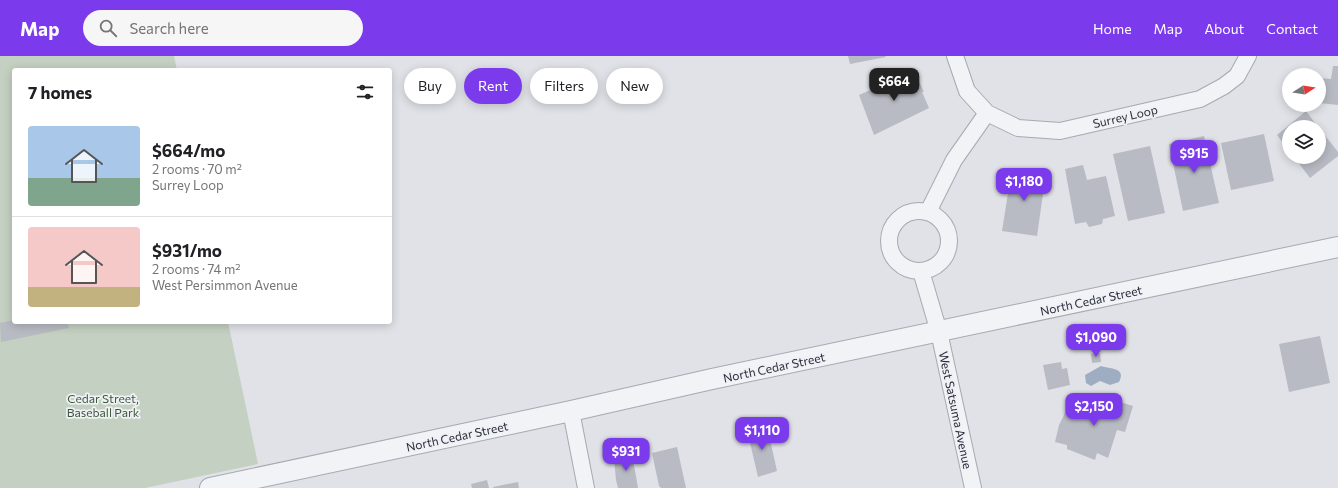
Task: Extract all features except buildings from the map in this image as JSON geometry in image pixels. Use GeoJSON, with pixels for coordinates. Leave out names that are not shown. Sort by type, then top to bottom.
{"type":"FeatureCollection","features":[{"type":"Feature","properties":{"kind":"street","name":"Surrey Loop"},"geometry":{"type":"LineString","coordinates":[[955,56],[968,91],[987,113],[1018,128],[1060,131],[1200,99],[1224,86],[1237,76],[1248,56]]}},
{"type":"Feature","properties":{"kind":"street"},"geometry":{"type":"LineString","coordinates":[[928,212],[954,160],[987,113]]}},
{"type":"Feature","properties":{"kind":"street"},"geometry":{"type":"LineString","coordinates":[[918,211],[928,212],[942,222],[948,233],[950,243],[948,251],[943,260],[935,267],[921,271],[909,269],[900,264],[893,255],[890,245],[890,236],[893,226],[900,218],[908,213],[918,211]]}},
{"type":"Feature","properties":{"kind":"street","name":"North Cedar Street"},"geometry":{"type":"LineString","coordinates":[[210,488],[1338,247]]}},
{"type":"Feature","properties":{"kind":"street"},"geometry":{"type":"LineString","coordinates":[[921,271],[939,332]]}},
{"type":"Feature","properties":{"kind":"street","name":"West Satsuma Avenue"},"geometry":{"type":"LineString","coordinates":[[939,332],[973,488]]}},
{"type":"Feature","properties":{"kind":"street"},"geometry":{"type":"LineString","coordinates":[[571,412],[586,488]]}},
{"type":"Feature","properties":{"kind":"green space","name":"Cedar Street, Baseball Park"},"geometry":{"type":"Polygon","coordinates":[[[0,56],[174,56],[177,68],[12,68],[12,324],[228,324],[258,464],[145,488],[0,488],[0,56]]]}},
{"type":"Feature","properties":{"kind":"water"},"geometry":{"type":"Polygon","coordinates":[[[1101,366],[1119,371],[1121,377],[1119,382],[1110,385],[1100,381],[1091,386],[1086,383],[1085,375],[1101,366]]]}}]}
